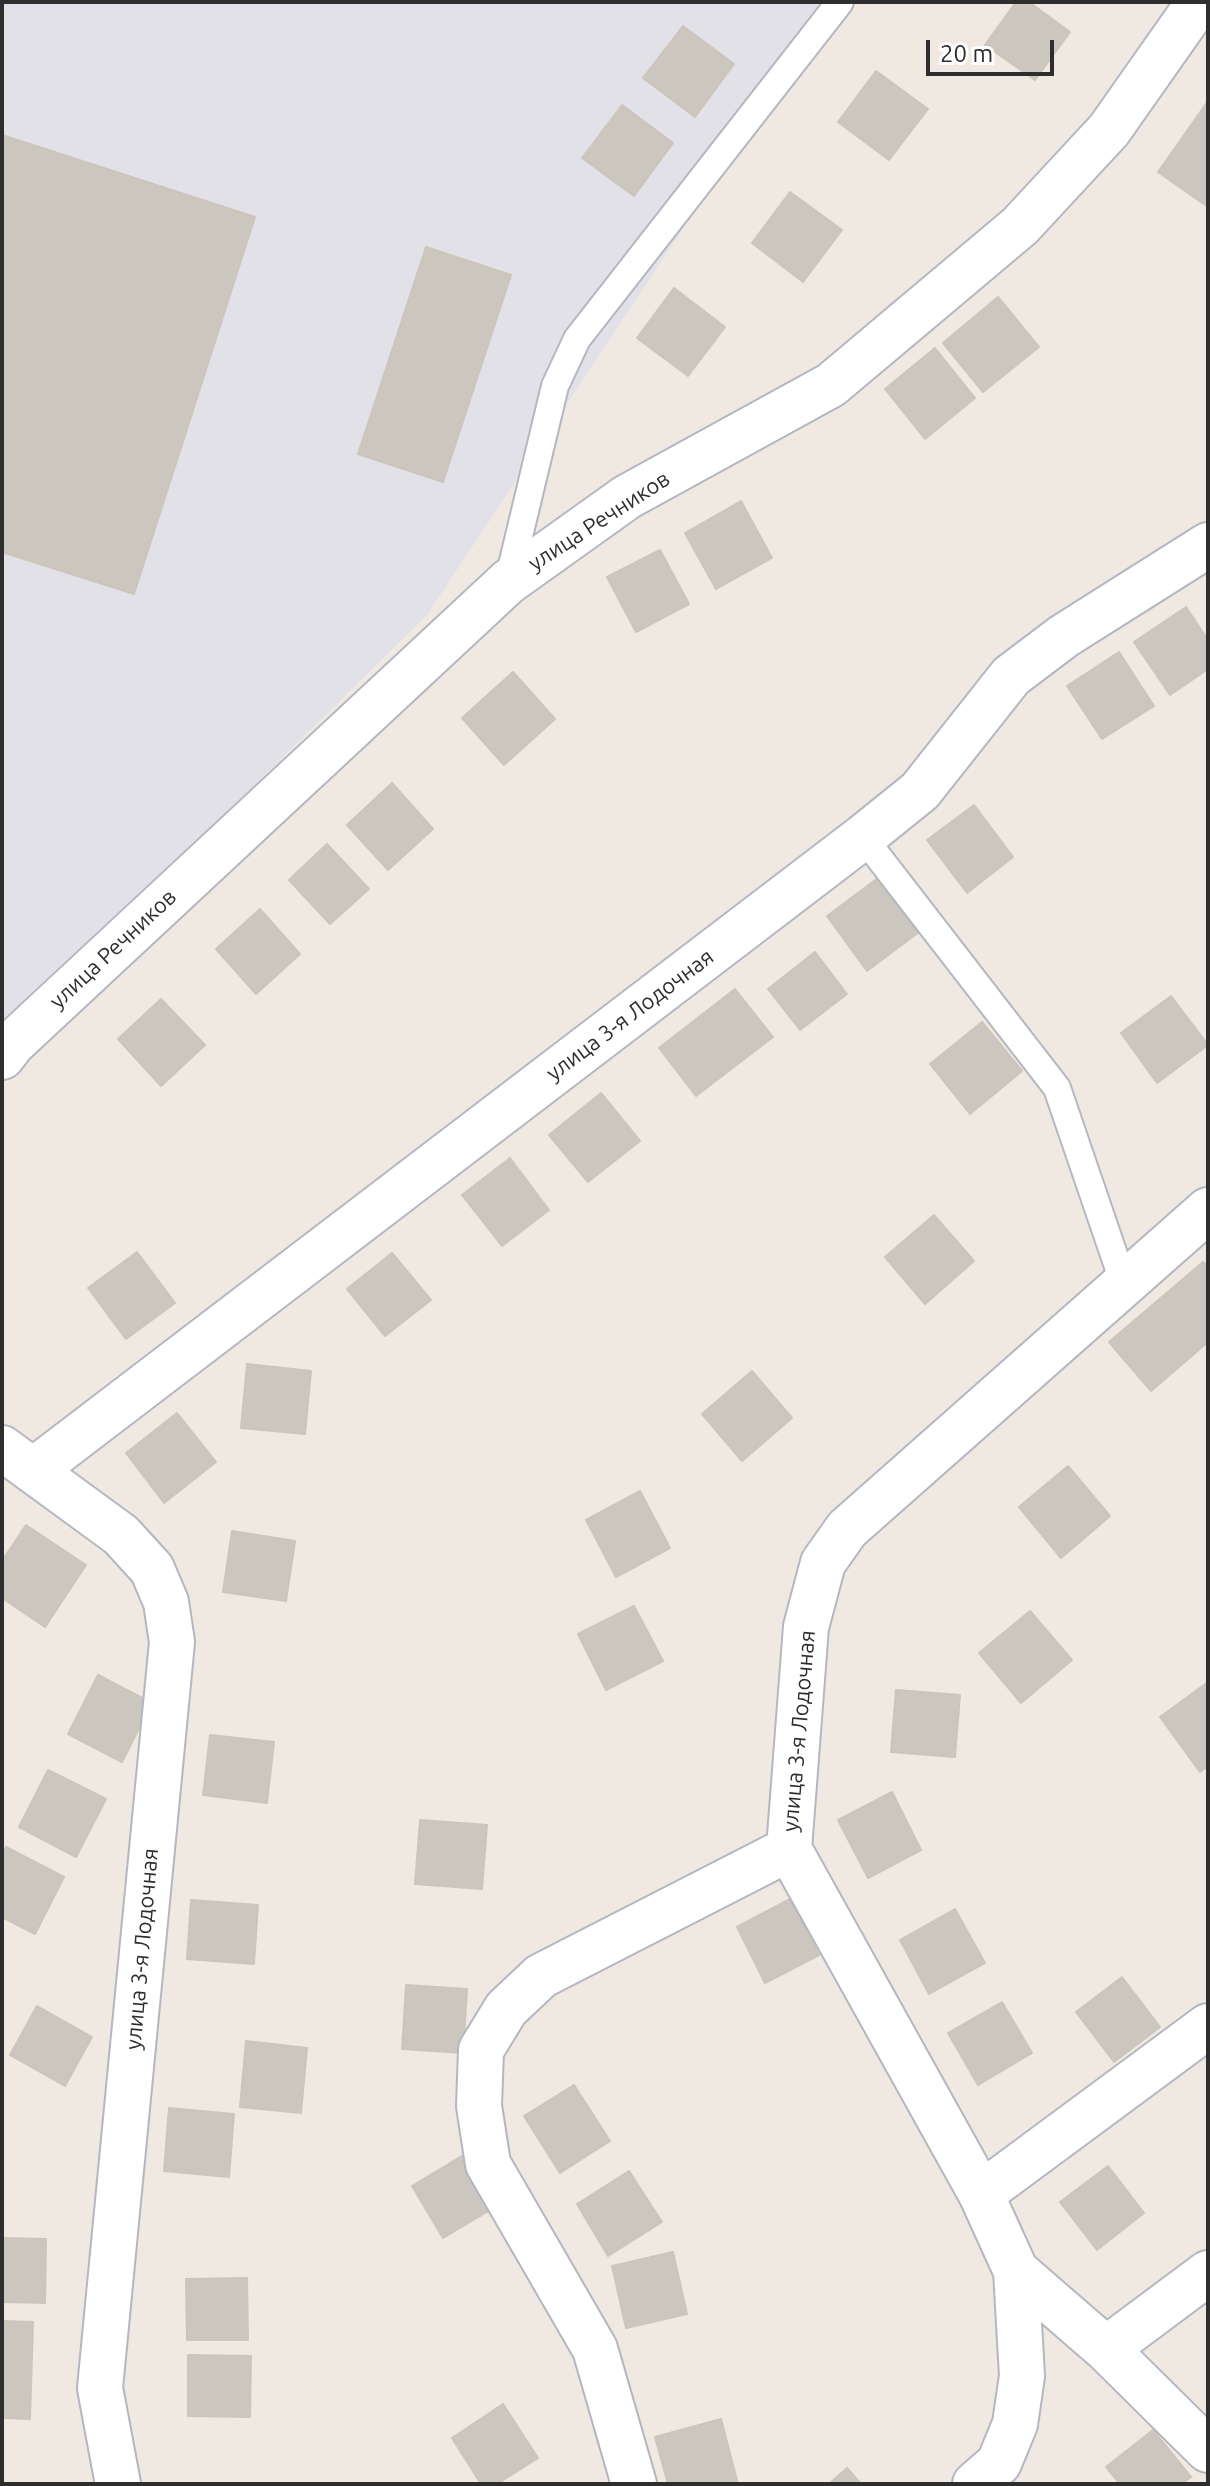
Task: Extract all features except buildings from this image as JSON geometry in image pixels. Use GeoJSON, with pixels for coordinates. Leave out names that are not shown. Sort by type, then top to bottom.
{"type":"FeatureCollection","features":[{"type":"Feature","properties":{"kind":"street","name":"улица Речников"},"geometry":{"type":"LineString","coordinates":[[2,1057],[12,1044],[508,582],[627,497],[831,385],[1020,226],[1109,130],[1199,2]]}},
{"type":"Feature","properties":{"kind":"street","name":"улица 3-я Лодочная"},"geometry":{"type":"LineString","coordinates":[[118,2484],[100,2388],[172,1642],[166,1602],[152,1569],[121,1535],[18,1459],[863,837],[920,791],[1011,676],[1064,636],[1208,545]]}},
{"type":"Feature","properties":{"kind":"street","name":"улица 3-я Лодочная"},"geometry":{"type":"LineString","coordinates":[[975,2484],[999,2463],[1015,2424],[1022,2376],[1016,2271],[981,2194],[789,1849],[806,1627],[823,1563],[847,1529],[1208,1210]]}},
{"type":"Feature","properties":{"kind":"street","name":"улица 3-я Лодочная"},"geometry":{"type":"LineString","coordinates":[[634,2484],[595,2349],[488,2164],[479,2106],[481,2050],[506,2009],[541,1976],[789,1849]]}},
{"type":"Feature","properties":{"kind":"street"},"geometry":{"type":"LineString","coordinates":[[981,2194],[1208,2026]]}},
{"type":"Feature","properties":{"kind":"street","name":"улица 3-я Лодочная"},"geometry":{"type":"LineString","coordinates":[[1016,2271],[1106,2349],[1208,2450]]}},
{"type":"Feature","properties":{"kind":"street"},"geometry":{"type":"LineString","coordinates":[[1106,2349],[1208,2273]]}},
{"type":"Feature","properties":{"kind":"lane"},"geometry":{"type":"LineString","coordinates":[[508,582],[555,386],[577,339],[840,2]]}},
{"type":"Feature","properties":{"kind":"lane"},"geometry":{"type":"LineString","coordinates":[[863,837],[1057,1088],[1124,1284]]}},
{"type":"Feature","properties":{"kind":"shaded area"},"geometry":{"type":"Polygon","coordinates":[[[2,2],[833,2],[427,615],[2,1034],[2,2]]]}}]}
